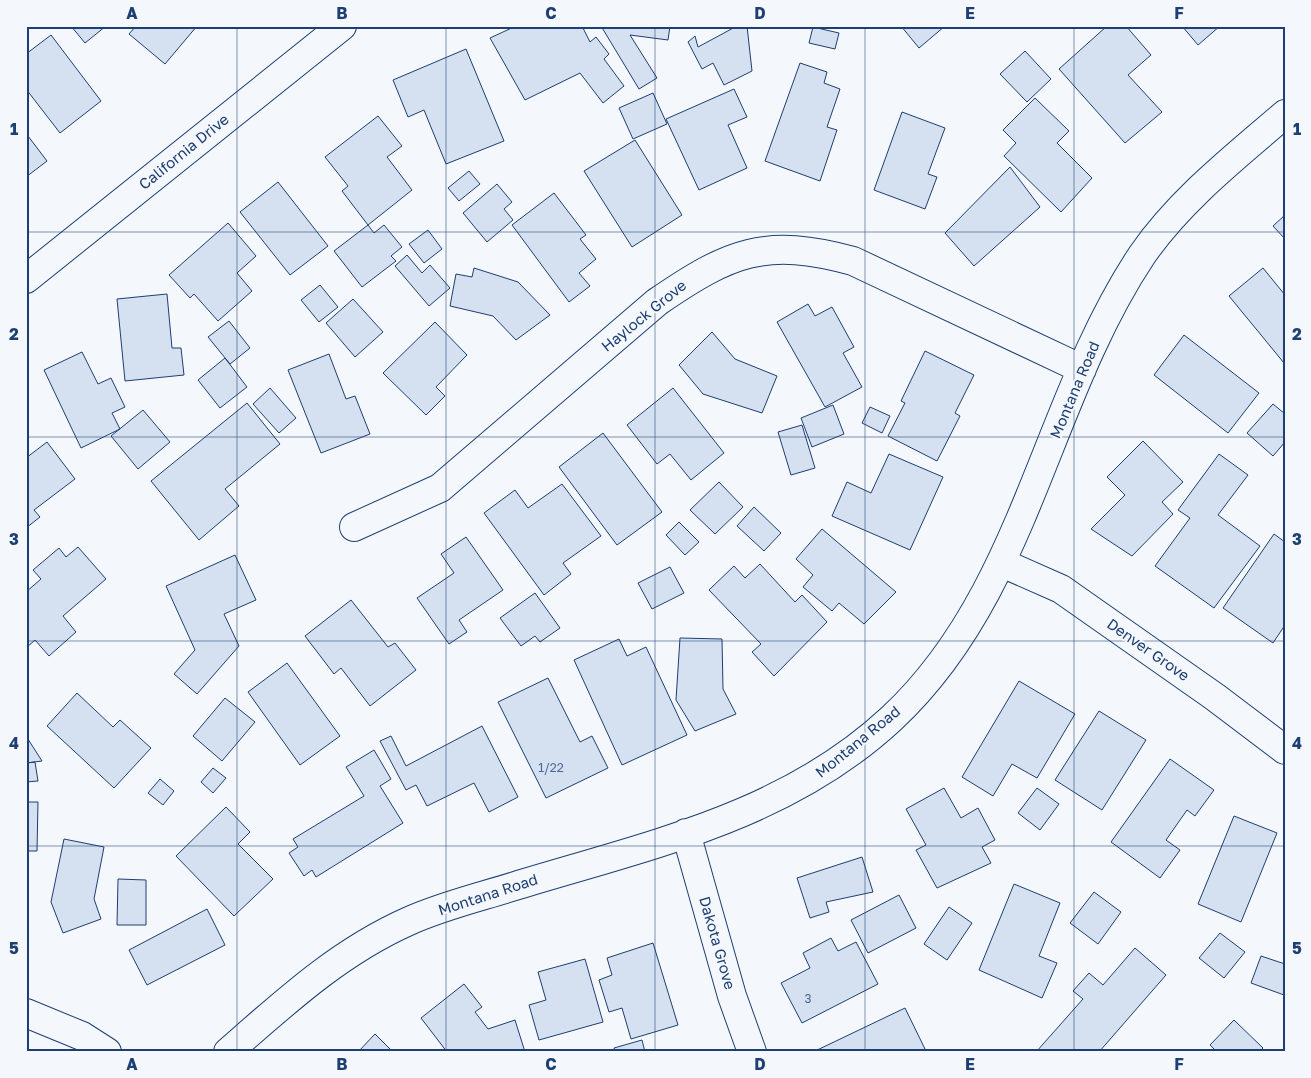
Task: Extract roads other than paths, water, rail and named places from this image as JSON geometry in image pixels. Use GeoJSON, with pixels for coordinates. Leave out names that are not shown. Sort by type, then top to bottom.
{"type":"FeatureCollection","features":[{"type":"Feature","properties":{"kind":"street","name":"California Drive"},"geometry":{"type":"LineString","coordinates":[[26,279],[335,28]]}},
{"type":"Feature","properties":{"kind":"street","name":"Montana Road"},"geometry":{"type":"LineString","coordinates":[[228,1052],[295,993],[350,952],[410,920],[490,893],[686,833],[752,810],[801,786],[843,758],[892,718],[930,676],[965,629],[1002,563],[1082,369],[1118,297],[1143,254],[1211,177],[1285,114]]}},
{"type":"Feature","properties":{"kind":"street","name":"Haylock Grove"},"geometry":{"type":"LineString","coordinates":[[354,527],[440,488],[657,302],[691,278],[714,266],[752,252],[788,248],[822,252],[853,261],[1082,369]]}},
{"type":"Feature","properties":{"kind":"street","name":"Denver Grove"},"geometry":{"type":"LineString","coordinates":[[1002,563],[1060,589],[1215,697],[1285,750]]}},
{"type":"Feature","properties":{"kind":"street","name":"Dakota Grove"},"geometry":{"type":"LineString","coordinates":[[686,833],[732,996],[752,1052]]}},
{"type":"Feature","properties":{"kind":"street"},"geometry":{"type":"LineString","coordinates":[[26,1013],[82,1036],[107,1052]]}}]}
